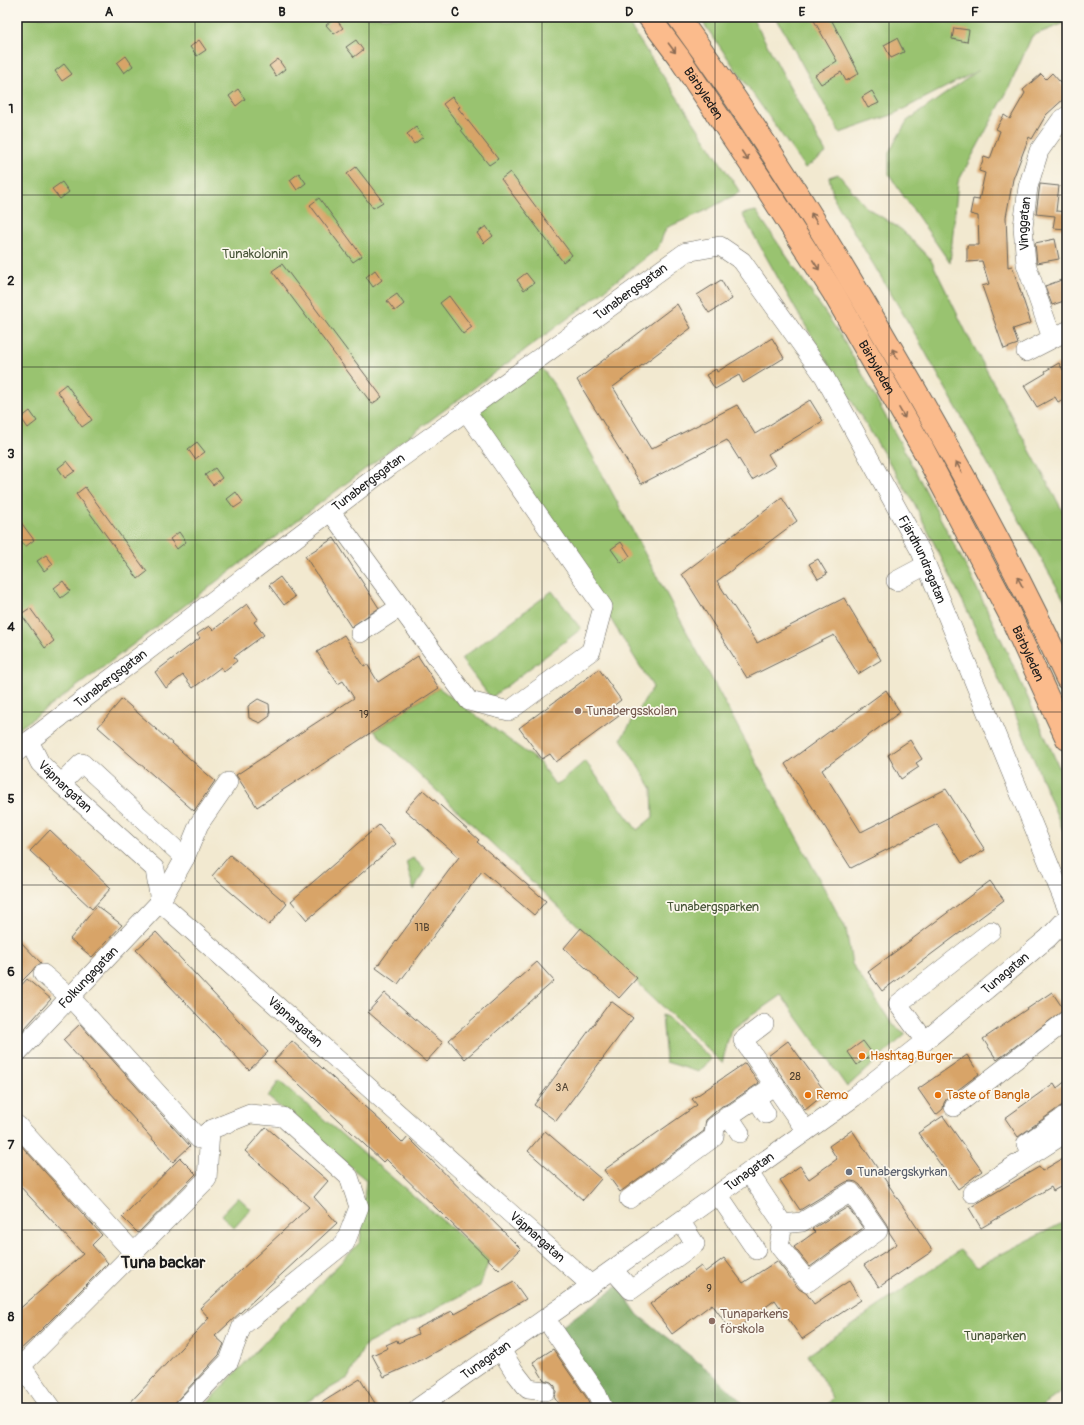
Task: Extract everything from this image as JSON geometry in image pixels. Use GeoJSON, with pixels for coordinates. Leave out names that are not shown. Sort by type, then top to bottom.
{"type":"FeatureCollection","features":[{"type":"Feature","properties":{"kind":"main road","name":"Bärbyleden"},"geometry":{"type":"LineString","coordinates":[[649,17],[678,56],[834,292],[923,449],[1009,613],[1067,739]]}},
{"type":"Feature","properties":{"kind":"main road","name":"Bärbyleden"},"geometry":{"type":"LineString","coordinates":[[678,17],[781,166],[850,278],[942,435],[1038,616],[1067,679]]}},
{"type":"Feature","properties":{"kind":"street","name":"Vinggatan"},"geometry":{"type":"LineString","coordinates":[[1060,334],[1026,264],[1023,227],[1028,187],[1040,151],[1061,120],[1067,116]]}},
{"type":"Feature","properties":{"kind":"street","name":"Tunabergsgatan"},"geometry":{"type":"LineString","coordinates":[[23,746],[330,512],[466,411],[686,252],[720,246]]}},
{"type":"Feature","properties":{"kind":"street","name":"Fjärdhundragatan"},"geometry":{"type":"LineString","coordinates":[[720,246],[742,261],[824,376],[921,552],[1067,908]]}},
{"type":"Feature","properties":{"kind":"street"},"geometry":{"type":"LineString","coordinates":[[1026,352],[1060,334]]}},
{"type":"Feature","properties":{"kind":"street"},"geometry":{"type":"LineString","coordinates":[[330,512],[469,701],[509,711],[591,651],[603,607],[466,411]]}},
{"type":"Feature","properties":{"kind":"street"},"geometry":{"type":"LineString","coordinates":[[896,581],[926,565]]}},
{"type":"Feature","properties":{"kind":"street"},"geometry":{"type":"LineString","coordinates":[[360,633],[400,607]]}},
{"type":"Feature","properties":{"kind":"street","name":"Väpnargatan"},"geometry":{"type":"LineString","coordinates":[[23,746],[61,784],[155,869],[160,902],[591,1285]]}},
{"type":"Feature","properties":{"kind":"street"},"geometry":{"type":"LineString","coordinates":[[61,784],[82,763],[185,858]]}},
{"type":"Feature","properties":{"kind":"street","name":"Folkungagatan"},"geometry":{"type":"LineString","coordinates":[[17,1053],[160,902],[185,858],[199,824],[228,782]]}},
{"type":"Feature","properties":{"kind":"street","name":"Tunagatan"},"geometry":{"type":"LineString","coordinates":[[418,1408],[854,1097],[925,1041],[1048,938],[1067,918]]}},
{"type":"Feature","properties":{"kind":"street"},"geometry":{"type":"LineString","coordinates":[[925,1041],[898,1004],[991,931]]}},
{"type":"Feature","properties":{"kind":"street"},"geometry":{"type":"LineString","coordinates":[[43,974],[70,997],[199,1139],[210,1130],[250,1114],[283,1116],[349,1177],[359,1207],[345,1243],[242,1326],[229,1361],[184,1408]]}},
{"type":"Feature","properties":{"kind":"street"},"geometry":{"type":"LineString","coordinates":[[954,1107],[1067,1020]]}},
{"type":"Feature","properties":{"kind":"street"},"geometry":{"type":"LineString","coordinates":[[764,1024],[743,1040],[806,1131]]}},
{"type":"Feature","properties":{"kind":"street"},"geometry":{"type":"LineString","coordinates":[[629,1200],[714,1138],[715,1126],[775,1085]]}},
{"type":"Feature","properties":{"kind":"street"},"geometry":{"type":"LineString","coordinates":[[756,1098],[766,1114]]}},
{"type":"Feature","properties":{"kind":"street"},"geometry":{"type":"LineString","coordinates":[[990,1171],[1067,1115]]}},
{"type":"Feature","properties":{"kind":"street"},"geometry":{"type":"LineString","coordinates":[[728,1116],[740,1133]]}},
{"type":"Feature","properties":{"kind":"street"},"geometry":{"type":"LineString","coordinates":[[17,1126],[133,1252]]}},
{"type":"Feature","properties":{"kind":"street"},"geometry":{"type":"LineString","coordinates":[[51,1408],[19,1363],[207,1179],[210,1130]]}},
{"type":"Feature","properties":{"kind":"street"},"geometry":{"type":"LineString","coordinates":[[972,1193],[1067,1132]]}},
{"type":"Feature","properties":{"kind":"street"},"geometry":{"type":"LineString","coordinates":[[749,1173],[783,1224],[779,1246],[808,1282],[878,1231],[851,1192],[802,1222],[783,1224]]}},
{"type":"Feature","properties":{"kind":"street"},"geometry":{"type":"LineString","coordinates":[[718,1194],[756,1250]]}},
{"type":"Feature","properties":{"kind":"street"},"geometry":{"type":"LineString","coordinates":[[612,1270],[631,1290],[695,1244],[680,1222]]}},
{"type":"Feature","properties":{"kind":"street"},"geometry":{"type":"LineString","coordinates":[[552,1328],[596,1392],[603,1408]]}},
{"type":"Feature","properties":{"kind":"street"},"geometry":{"type":"LineString","coordinates":[[501,1350],[514,1371],[528,1389],[545,1391]]}},
{"type":"Feature","properties":{"kind":"green space","name":"Tunakolonin"},"geometry":{"type":"Polygon","coordinates":[[[17,17],[624,17],[740,192],[705,211],[666,228],[658,248],[579,310],[389,451],[102,668],[17,730],[17,17]]]}},
{"type":"Feature","properties":{"kind":"green space"},"geometry":{"type":"Polygon","coordinates":[[[699,17],[752,17],[826,153],[805,168],[699,17]]]}},
{"type":"Feature","properties":{"kind":"green space"},"geometry":{"type":"Polygon","coordinates":[[[776,17],[1067,17],[1067,22],[1032,36],[1008,90],[958,182],[950,263],[889,174],[889,152],[907,121],[979,70],[892,115],[840,133],[776,17]]]}},
{"type":"Feature","properties":{"kind":"green space"},"geometry":{"type":"Polygon","coordinates":[[[838,174],[866,207],[902,230],[931,260],[967,334],[1067,519],[1067,605],[914,332],[834,199],[829,177],[838,174]]]}},
{"type":"Feature","properties":{"kind":"green space"},"geometry":{"type":"Polygon","coordinates":[[[756,211],[843,339],[970,574],[1067,785],[1067,840],[1018,721],[967,610],[914,503],[796,310],[742,214],[756,211]]]}},
{"type":"Feature","properties":{"kind":"green space","name":"Tunabergsparken"},"geometry":{"type":"Polygon","coordinates":[[[536,360],[555,386],[846,929],[852,964],[892,1024],[906,1034],[847,1087],[781,995],[731,1030],[722,1063],[374,731],[439,688],[539,762],[556,786],[585,761],[637,830],[653,817],[652,789],[621,739],[653,687],[603,607],[466,411],[536,360]]]}},
{"type":"Feature","properties":{"kind":"green space"},"geometry":{"type":"Polygon","coordinates":[[[552,591],[581,629],[491,698],[461,659],[552,591]]]}},
{"type":"Feature","properties":{"kind":"green space"},"geometry":{"type":"Polygon","coordinates":[[[413,858],[425,869],[414,890],[406,862],[413,858]]]}},
{"type":"Feature","properties":{"kind":"green space"},"geometry":{"type":"Polygon","coordinates":[[[662,1015],[667,1017],[711,1059],[699,1072],[666,1062],[662,1015]]]}},
{"type":"Feature","properties":{"kind":"green space"},"geometry":{"type":"Polygon","coordinates":[[[279,1081],[489,1260],[480,1286],[365,1345],[348,1378],[296,1408],[202,1408],[360,1242],[366,1180],[268,1097],[279,1081]]]}},
{"type":"Feature","properties":{"kind":"green space"},"geometry":{"type":"Polygon","coordinates":[[[238,1197],[251,1209],[234,1228],[221,1215],[238,1197]]]}},
{"type":"Feature","properties":{"kind":"green space","name":"Tunaparken"},"geometry":{"type":"Polygon","coordinates":[[[1066,1221],[1067,1388],[1039,1408],[825,1408],[833,1398],[808,1355],[960,1250],[976,1267],[1066,1221]]]}},
{"type":"Feature","properties":{"kind":"green space"},"geometry":{"type":"Polygon","coordinates":[[[618,1286],[638,1315],[712,1373],[748,1408],[609,1408],[558,1329],[618,1286]]]}},
{"type":"Feature","properties":{"kind":"building"},"geometry":{"type":"Polygon","coordinates":[[[812,17],[830,17],[859,73],[846,81],[841,72],[821,84],[815,75],[837,61],[812,17]]]}},
{"type":"Feature","properties":{"kind":"building"},"geometry":{"type":"Polygon","coordinates":[[[335,18],[343,28],[334,34],[326,25],[335,18]]]}},
{"type":"Feature","properties":{"kind":"building"},"geometry":{"type":"Polygon","coordinates":[[[954,28],[969,30],[967,42],[952,39],[954,28]]]}},
{"type":"Feature","properties":{"kind":"building"},"geometry":{"type":"Polygon","coordinates":[[[897,38],[904,52],[891,58],[884,45],[897,38]]]}},
{"type":"Feature","properties":{"kind":"building"},"geometry":{"type":"Polygon","coordinates":[[[199,40],[206,50],[197,56],[190,47],[199,40]]]}},
{"type":"Feature","properties":{"kind":"building"},"geometry":{"type":"Polygon","coordinates":[[[356,40],[363,50],[354,57],[346,47],[356,40]]]}},
{"type":"Feature","properties":{"kind":"building"},"geometry":{"type":"Polygon","coordinates":[[[126,56],[133,66],[124,73],[117,63],[126,56]]]}},
{"type":"Feature","properties":{"kind":"building"},"geometry":{"type":"Polygon","coordinates":[[[278,59],[285,69],[276,76],[269,66],[278,59]]]}},
{"type":"Feature","properties":{"kind":"building"},"geometry":{"type":"Polygon","coordinates":[[[64,64],[72,74],[62,81],[55,71],[64,64]]]}},
{"type":"Feature","properties":{"kind":"building"},"geometry":{"type":"Polygon","coordinates":[[[1052,73],[1067,90],[1067,96],[1046,115],[1032,139],[1029,137],[1013,179],[1006,217],[1008,267],[1012,266],[1031,323],[1013,329],[1018,344],[1004,349],[982,286],[989,284],[982,261],[967,262],[967,245],[979,245],[978,216],[970,214],[973,199],[979,200],[985,173],[979,171],[984,157],[990,159],[1000,131],[996,129],[1004,115],[1010,119],[1025,93],[1023,90],[1041,74],[1046,79],[1052,73]]]}},
{"type":"Feature","properties":{"kind":"building"},"geometry":{"type":"Polygon","coordinates":[[[238,89],[245,99],[236,106],[229,96],[238,89]]]}},
{"type":"Feature","properties":{"kind":"building"},"geometry":{"type":"Polygon","coordinates":[[[872,91],[879,103],[868,108],[862,97],[872,91]]]}},
{"type":"Feature","properties":{"kind":"building"},"geometry":{"type":"Polygon","coordinates":[[[452,97],[460,107],[458,108],[498,159],[489,165],[461,130],[462,129],[443,104],[452,97]]]}},
{"type":"Feature","properties":{"kind":"building"},"geometry":{"type":"Polygon","coordinates":[[[416,127],[423,137],[414,144],[407,134],[416,127]]]}},
{"type":"Feature","properties":{"kind":"building"},"geometry":{"type":"Polygon","coordinates":[[[356,167],[383,202],[373,208],[347,174],[356,167]]]}},
{"type":"Feature","properties":{"kind":"building"},"geometry":{"type":"Polygon","coordinates":[[[510,172],[572,255],[563,262],[501,179],[510,172]]]}},
{"type":"Feature","properties":{"kind":"building"},"geometry":{"type":"Polygon","coordinates":[[[299,173],[306,183],[297,190],[290,180],[299,173]]]}},
{"type":"Feature","properties":{"kind":"building"},"geometry":{"type":"Polygon","coordinates":[[[62,182],[69,192],[60,199],[52,189],[62,182]]]}},
{"type":"Feature","properties":{"kind":"building"},"geometry":{"type":"Polygon","coordinates":[[[1040,184],[1059,186],[1056,211],[1067,212],[1067,229],[1053,228],[1055,216],[1036,214],[1040,184]]]}},
{"type":"Feature","properties":{"kind":"building"},"geometry":{"type":"Polygon","coordinates":[[[319,198],[362,256],[353,262],[310,205],[319,198]]]}},
{"type":"Feature","properties":{"kind":"building"},"geometry":{"type":"Polygon","coordinates":[[[486,226],[493,236],[484,243],[477,233],[486,226]]]}},
{"type":"Feature","properties":{"kind":"building"},"geometry":{"type":"Polygon","coordinates":[[[1055,239],[1059,259],[1037,263],[1035,243],[1055,239]]]}},
{"type":"Feature","properties":{"kind":"building"},"geometry":{"type":"Polygon","coordinates":[[[282,264],[382,397],[372,404],[272,271],[282,264]]]}},
{"type":"Feature","properties":{"kind":"building"},"geometry":{"type":"Polygon","coordinates":[[[375,270],[382,280],[373,287],[366,277],[375,270]]]}},
{"type":"Feature","properties":{"kind":"building"},"geometry":{"type":"Polygon","coordinates":[[[526,273],[534,283],[524,290],[517,280],[526,273]]]}},
{"type":"Feature","properties":{"kind":"building"},"geometry":{"type":"Polygon","coordinates":[[[1067,278],[1067,300],[1052,305],[1045,286],[1067,278]]]}},
{"type":"Feature","properties":{"kind":"building"},"geometry":{"type":"Polygon","coordinates":[[[721,280],[732,299],[709,313],[697,295],[721,280]]]}},
{"type":"Feature","properties":{"kind":"building"},"geometry":{"type":"Polygon","coordinates":[[[397,294],[404,304],[395,311],[387,301],[397,294]]]}},
{"type":"Feature","properties":{"kind":"building"},"geometry":{"type":"Polygon","coordinates":[[[449,296],[472,327],[463,334],[440,303],[449,296]]]}},
{"type":"Feature","properties":{"kind":"building"},"geometry":{"type":"Polygon","coordinates":[[[677,304],[691,328],[613,387],[651,449],[737,405],[755,434],[810,400],[823,421],[768,454],[775,466],[752,480],[727,440],[641,484],[577,380],[677,304]]]}},
{"type":"Feature","properties":{"kind":"building"},"geometry":{"type":"Polygon","coordinates":[[[772,338],[784,358],[743,383],[739,375],[715,389],[706,375],[716,369],[717,372],[772,338]]]}},
{"type":"Feature","properties":{"kind":"building"},"geometry":{"type":"Polygon","coordinates":[[[1059,363],[1063,370],[1067,367],[1067,397],[1058,402],[1055,397],[1037,407],[1024,386],[1046,373],[1045,371],[1059,363]]]}},
{"type":"Feature","properties":{"kind":"building"},"geometry":{"type":"Polygon","coordinates":[[[66,384],[92,420],[82,427],[75,417],[76,416],[57,391],[66,384]]]}},
{"type":"Feature","properties":{"kind":"building"},"geometry":{"type":"Polygon","coordinates":[[[30,411],[37,421],[28,428],[21,418],[30,411]]]}},
{"type":"Feature","properties":{"kind":"building"},"geometry":{"type":"Polygon","coordinates":[[[197,442],[205,452],[195,459],[188,449],[197,442]]]}},
{"type":"Feature","properties":{"kind":"building"},"geometry":{"type":"Polygon","coordinates":[[[67,461],[75,471],[65,478],[58,468],[67,461]]]}},
{"type":"Feature","properties":{"kind":"building"},"geometry":{"type":"Polygon","coordinates":[[[215,468],[222,478],[213,485],[205,475],[215,468]]]}},
{"type":"Feature","properties":{"kind":"building"},"geometry":{"type":"Polygon","coordinates":[[[85,487],[147,572],[138,579],[76,494],[85,487]]]}},
{"type":"Feature","properties":{"kind":"building"},"geometry":{"type":"Polygon","coordinates":[[[236,492],[243,502],[234,508],[227,499],[236,492]]]}},
{"type":"Feature","properties":{"kind":"building"},"geometry":{"type":"Polygon","coordinates":[[[782,498],[797,521],[717,581],[757,643],[844,598],[881,660],[858,674],[834,635],[747,678],[682,574],[782,498]]]}},
{"type":"Feature","properties":{"kind":"building"},"geometry":{"type":"Polygon","coordinates":[[[17,517],[34,540],[25,547],[17,537],[17,517]]]}},
{"type":"Feature","properties":{"kind":"building"},"geometry":{"type":"Polygon","coordinates":[[[179,532],[186,542],[177,549],[170,539],[179,532]]]}},
{"type":"Feature","properties":{"kind":"building"},"geometry":{"type":"Polygon","coordinates":[[[334,538],[379,608],[351,627],[305,556],[334,538]]]}},
{"type":"Feature","properties":{"kind":"building"},"geometry":{"type":"Polygon","coordinates":[[[621,542],[630,556],[621,563],[611,549],[621,542]]]}},
{"type":"Feature","properties":{"kind":"building"},"geometry":{"type":"Polygon","coordinates":[[[46,555],[53,564],[44,571],[37,561],[46,555]]]}},
{"type":"Feature","properties":{"kind":"building"},"geometry":{"type":"Polygon","coordinates":[[[818,559],[827,574],[818,579],[809,564],[818,559]]]}},
{"type":"Feature","properties":{"kind":"building"},"geometry":{"type":"Polygon","coordinates":[[[280,577],[295,597],[284,605],[269,585],[280,577]]]}},
{"type":"Feature","properties":{"kind":"building"},"geometry":{"type":"Polygon","coordinates":[[[63,581],[70,591],[61,598],[54,588],[63,581]]]}},
{"type":"Feature","properties":{"kind":"building"},"geometry":{"type":"Polygon","coordinates":[[[247,604],[258,619],[254,622],[264,635],[234,657],[237,661],[224,671],[221,667],[193,688],[183,675],[166,688],[155,672],[200,638],[197,634],[209,626],[213,630],[247,604]]]}},
{"type":"Feature","properties":{"kind":"building"},"geometry":{"type":"Polygon","coordinates":[[[30,608],[54,641],[45,648],[21,614],[30,608]]]}},
{"type":"Feature","properties":{"kind":"building"},"geometry":{"type":"Polygon","coordinates":[[[344,635],[364,666],[367,664],[378,682],[418,656],[439,688],[257,807],[236,775],[354,698],[343,681],[338,684],[317,652],[344,635]]]}},
{"type":"Feature","properties":{"kind":"building","name":"Tunabergsskolan"},"geometry":{"type":"Polygon","coordinates":[[[599,669],[621,700],[612,707],[619,716],[556,762],[550,754],[542,759],[519,728],[599,669]]]}},
{"type":"Feature","properties":{"kind":"building"},"geometry":{"type":"Polygon","coordinates":[[[886,690],[900,712],[822,770],[861,832],[946,789],[985,850],[962,863],[937,824],[851,868],[785,764],[886,690]]]}},
{"type":"Feature","properties":{"kind":"building"},"geometry":{"type":"Polygon","coordinates":[[[122,699],[215,781],[194,811],[98,727],[122,699]]]}},
{"type":"Feature","properties":{"kind":"building"},"geometry":{"type":"Polygon","coordinates":[[[258,699],[269,704],[270,716],[260,723],[249,718],[248,706],[258,699]]]}},
{"type":"Feature","properties":{"kind":"building"},"geometry":{"type":"Polygon","coordinates":[[[910,740],[922,759],[916,763],[919,767],[901,779],[888,755],[910,740]]]}},
{"type":"Feature","properties":{"kind":"building"},"geometry":{"type":"Polygon","coordinates":[[[423,790],[479,840],[477,842],[546,901],[534,915],[482,871],[398,984],[376,968],[459,857],[405,810],[423,790]]]}},
{"type":"Feature","properties":{"kind":"building"},"geometry":{"type":"Polygon","coordinates":[[[379,825],[396,844],[307,920],[291,901],[379,825]]]}},
{"type":"Feature","properties":{"kind":"building"},"geometry":{"type":"Polygon","coordinates":[[[50,830],[111,888],[92,909],[30,851],[50,830]]]}},
{"type":"Feature","properties":{"kind":"building"},"geometry":{"type":"Polygon","coordinates":[[[230,855],[287,904],[269,925],[212,876],[230,855]]]}},
{"type":"Feature","properties":{"kind":"building"},"geometry":{"type":"Polygon","coordinates":[[[990,881],[1004,900],[882,991],[868,972],[990,881]]]}},
{"type":"Feature","properties":{"kind":"building"},"geometry":{"type":"Polygon","coordinates":[[[97,906],[122,925],[92,957],[70,939],[97,906]]]}},
{"type":"Feature","properties":{"kind":"building"},"geometry":{"type":"Polygon","coordinates":[[[581,928],[637,978],[619,998],[564,948],[581,928]]]}},
{"type":"Feature","properties":{"kind":"building"},"geometry":{"type":"Polygon","coordinates":[[[156,932],[268,1052],[249,1070],[136,950],[156,932]]]}},
{"type":"Feature","properties":{"kind":"building"},"geometry":{"type":"Polygon","coordinates":[[[17,938],[41,963],[35,967],[17,986],[17,938]]]}},
{"type":"Feature","properties":{"kind":"building"},"geometry":{"type":"Polygon","coordinates":[[[537,962],[554,981],[465,1059],[449,1040],[537,962]]]}},
{"type":"Feature","properties":{"kind":"building"},"geometry":{"type":"Polygon","coordinates":[[[27,979],[51,999],[17,1037],[17,990],[27,979]]]}},
{"type":"Feature","properties":{"kind":"building"},"geometry":{"type":"Polygon","coordinates":[[[1052,992],[1064,1010],[997,1060],[983,1039],[1052,992]]]}},
{"type":"Feature","properties":{"kind":"building"},"geometry":{"type":"Polygon","coordinates":[[[385,993],[443,1043],[426,1062],[368,1012],[385,993]]]}},
{"type":"Feature","properties":{"kind":"building"},"geometry":{"type":"Polygon","coordinates":[[[611,1001],[633,1018],[556,1121],[534,1105],[611,1001]]]}},
{"type":"Feature","properties":{"kind":"building"},"geometry":{"type":"Polygon","coordinates":[[[80,1024],[190,1146],[173,1162],[63,1040],[80,1024]]]}},
{"type":"Feature","properties":{"kind":"building"},"geometry":{"type":"Polygon","coordinates":[[[292,1041],[403,1143],[408,1137],[521,1249],[499,1270],[386,1159],[383,1162],[274,1061],[292,1041]]]}},
{"type":"Feature","properties":{"kind":"building"},"geometry":{"type":"Polygon","coordinates":[[[788,1041],[826,1093],[805,1110],[768,1056],[788,1041]]]}},
{"type":"Feature","properties":{"kind":"building"},"geometry":{"type":"Polygon","coordinates":[[[863,1041],[872,1053],[857,1065],[848,1052],[863,1041]]]}},
{"type":"Feature","properties":{"kind":"building"},"geometry":{"type":"Polygon","coordinates":[[[967,1055],[979,1074],[947,1098],[943,1109],[936,1115],[918,1089],[967,1055]]]}},
{"type":"Feature","properties":{"kind":"building"},"geometry":{"type":"Polygon","coordinates":[[[745,1063],[759,1083],[728,1104],[722,1106],[706,1120],[704,1131],[620,1192],[604,1170],[697,1105],[692,1099],[745,1063]]]}},
{"type":"Feature","properties":{"kind":"building"},"geometry":{"type":"Polygon","coordinates":[[[1067,1080],[1067,1104],[1061,1106],[1018,1137],[1005,1118],[1054,1083],[1057,1088],[1067,1080]]]}},
{"type":"Feature","properties":{"kind":"building"},"geometry":{"type":"Polygon","coordinates":[[[943,1116],[982,1171],[958,1189],[918,1133],[943,1116]]]}},
{"type":"Feature","properties":{"kind":"building"},"geometry":{"type":"Polygon","coordinates":[[[266,1127],[328,1181],[314,1197],[337,1223],[215,1336],[224,1344],[219,1355],[170,1408],[125,1408],[209,1318],[200,1308],[309,1207],[245,1151],[266,1127]]]}},
{"type":"Feature","properties":{"kind":"building"},"geometry":{"type":"Polygon","coordinates":[[[852,1130],[932,1250],[879,1287],[864,1265],[897,1244],[889,1232],[887,1225],[860,1185],[856,1182],[846,1182],[800,1210],[780,1180],[800,1166],[809,1179],[837,1159],[829,1146],[852,1130]]]}},
{"type":"Feature","properties":{"kind":"building"},"geometry":{"type":"Polygon","coordinates":[[[545,1131],[601,1179],[583,1200],[528,1151],[545,1131]]]}},
{"type":"Feature","properties":{"kind":"building"},"geometry":{"type":"Polygon","coordinates":[[[17,1141],[102,1235],[92,1245],[108,1263],[20,1350],[17,1349],[17,1311],[83,1254],[17,1183],[17,1141]]]}},
{"type":"Feature","properties":{"kind":"building"},"geometry":{"type":"Polygon","coordinates":[[[1067,1156],[1067,1183],[1053,1191],[1051,1187],[981,1228],[969,1208],[1039,1167],[1042,1171],[1067,1156]]]}},
{"type":"Feature","properties":{"kind":"building"},"geometry":{"type":"Polygon","coordinates":[[[180,1158],[196,1174],[138,1233],[122,1217],[180,1158]]]}},
{"type":"Feature","properties":{"kind":"building"},"geometry":{"type":"Polygon","coordinates":[[[848,1207],[863,1228],[810,1267],[794,1247],[815,1232],[812,1229],[848,1207]]]}},
{"type":"Feature","properties":{"kind":"building"},"geometry":{"type":"Polygon","coordinates":[[[724,1258],[743,1283],[777,1261],[799,1289],[806,1293],[814,1304],[849,1281],[861,1300],[802,1339],[775,1300],[732,1332],[712,1304],[672,1334],[650,1304],[701,1266],[705,1272],[724,1258]]]}},
{"type":"Feature","properties":{"kind":"building"},"geometry":{"type":"Polygon","coordinates":[[[514,1282],[526,1299],[421,1360],[384,1377],[372,1355],[388,1348],[386,1345],[397,1340],[398,1343],[418,1334],[416,1329],[452,1311],[455,1314],[514,1282]]]}},
{"type":"Feature","properties":{"kind":"building"},"geometry":{"type":"Polygon","coordinates":[[[553,1349],[586,1397],[591,1408],[561,1408],[554,1397],[556,1392],[555,1386],[551,1382],[544,1380],[533,1362],[553,1349]]]}},
{"type":"Feature","properties":{"kind":"building"},"geometry":{"type":"Polygon","coordinates":[[[360,1379],[378,1408],[313,1408],[360,1379]]]}},
{"type":"Feature","properties":{"kind":"place","name":"Tunabergsskolan"},"geometry":{"type":"Point","coordinates":[578,711]}},
{"type":"Feature","properties":{"kind":"place","name":"Hashtag Burger"},"geometry":{"type":"Point","coordinates":[862,1056]}},
{"type":"Feature","properties":{"kind":"place","name":"Remo"},"geometry":{"type":"Point","coordinates":[808,1095]}},
{"type":"Feature","properties":{"kind":"place","name":"Taste of Bangla"},"geometry":{"type":"Point","coordinates":[938,1095]}},
{"type":"Feature","properties":{"kind":"place","name":"Tunabergskyrkan"},"geometry":{"type":"Point","coordinates":[849,1172]}},
{"type":"Feature","properties":{"kind":"place","name":"Tunaparkens förskola"},"geometry":{"type":"Point","coordinates":[712,1321]}},
{"type":"Feature","properties":{"kind":"district","name":"Tuna backar"},"geometry":{"type":"Point","coordinates":[163,1262]}}]}
